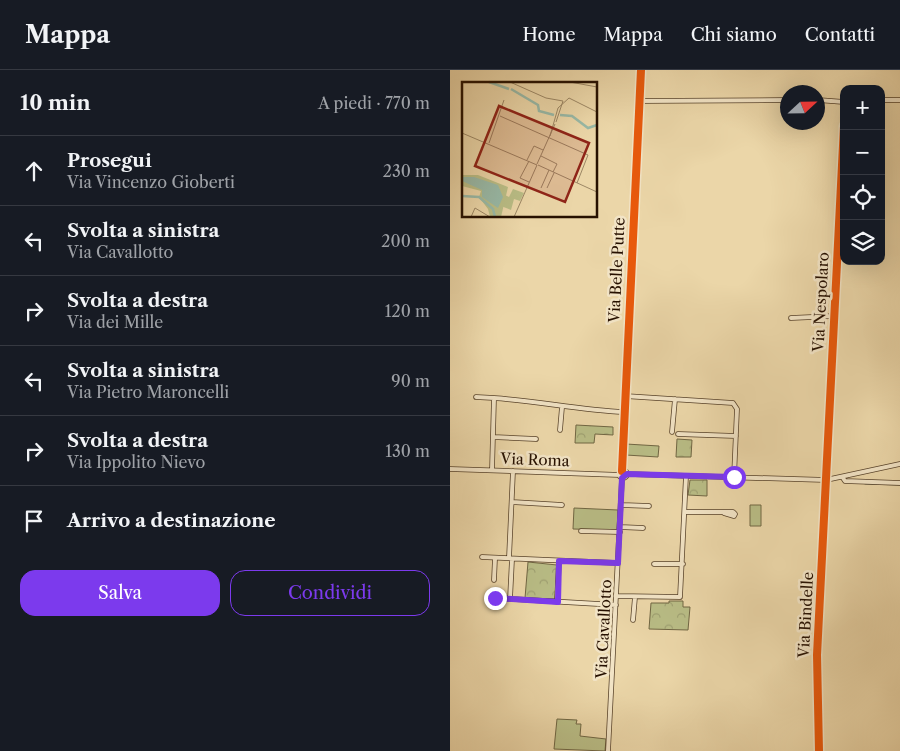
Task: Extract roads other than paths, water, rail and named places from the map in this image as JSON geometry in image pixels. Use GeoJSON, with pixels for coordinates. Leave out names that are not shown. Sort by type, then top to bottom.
{"type":"FeatureCollection","features":[{"type":"Feature","properties":{"kind":"street","name":"Via Belle Putte"},"geometry":{"type":"LineString","coordinates":[[621,474],[641,70]]}},
{"type":"Feature","properties":{"kind":"street"},"geometry":{"type":"LineString","coordinates":[[640,101],[780,100]]}},
{"type":"Feature","properties":{"kind":"street"},"geometry":{"type":"LineString","coordinates":[[885,100],[900,100]]}},
{"type":"Feature","properties":{"kind":"street"},"geometry":{"type":"LineString","coordinates":[[825,101],[840,103]]}},
{"type":"Feature","properties":{"kind":"street","name":"Via Nespolaro"},"geometry":{"type":"LineString","coordinates":[[826,480],[844,130]]}},
{"type":"Feature","properties":{"kind":"street"},"geometry":{"type":"LineString","coordinates":[[790,318],[834,316]]}},
{"type":"Feature","properties":{"kind":"street"},"geometry":{"type":"LineString","coordinates":[[625,396],[732,403],[737,409],[734,477]]}},
{"type":"Feature","properties":{"kind":"street"},"geometry":{"type":"LineString","coordinates":[[476,397],[531,400],[562,407],[624,412]]}},
{"type":"Feature","properties":{"kind":"street"},"geometry":{"type":"LineString","coordinates":[[492,470],[494,398]]}},
{"type":"Feature","properties":{"kind":"street"},"geometry":{"type":"LineString","coordinates":[[672,432],[675,399]]}},
{"type":"Feature","properties":{"kind":"street"},"geometry":{"type":"LineString","coordinates":[[560,430],[562,407]]}},
{"type":"Feature","properties":{"kind":"street"},"geometry":{"type":"LineString","coordinates":[[678,434],[736,436]]}},
{"type":"Feature","properties":{"kind":"street"},"geometry":{"type":"LineString","coordinates":[[493,438],[536,439]]}},
{"type":"Feature","properties":{"kind":"street"},"geometry":{"type":"LineString","coordinates":[[621,474],[826,480],[843,478],[900,464]]}},
{"type":"Feature","properties":{"kind":"street","name":"Via Roma"},"geometry":{"type":"LineString","coordinates":[[450,469],[621,474]]}},
{"type":"Feature","properties":{"kind":"street"},"geometry":{"type":"LineString","coordinates":[[510,599],[514,471]]}},
{"type":"Feature","properties":{"kind":"street","name":"Via Cavallotto"},"geometry":{"type":"LineString","coordinates":[[608,751],[622,504],[621,474]]}},
{"type":"Feature","properties":{"kind":"street"},"geometry":{"type":"LineString","coordinates":[[617,596],[680,597],[686,476]]}},
{"type":"Feature","properties":{"kind":"street"},"geometry":{"type":"LineString","coordinates":[[843,478],[845,480],[900,482]]}},
{"type":"Feature","properties":{"kind":"street","name":"Via Bindelle"},"geometry":{"type":"LineString","coordinates":[[819,751],[817,655],[826,480]]}},
{"type":"Feature","properties":{"kind":"street"},"geometry":{"type":"LineString","coordinates":[[512,502],[562,505]]}},
{"type":"Feature","properties":{"kind":"street"},"geometry":{"type":"LineString","coordinates":[[622,504],[650,506]]}},
{"type":"Feature","properties":{"kind":"street"},"geometry":{"type":"LineString","coordinates":[[685,512],[724,513]]}},
{"type":"Feature","properties":{"kind":"street"},"geometry":{"type":"LineString","coordinates":[[620,526],[643,528]]}},
{"type":"Feature","properties":{"kind":"street"},"geometry":{"type":"LineString","coordinates":[[580,531],[620,532]]}},
{"type":"Feature","properties":{"kind":"street"},"geometry":{"type":"LineString","coordinates":[[482,557],[618,563]]}},
{"type":"Feature","properties":{"kind":"street"},"geometry":{"type":"LineString","coordinates":[[494,580],[495,558]]}},
{"type":"Feature","properties":{"kind":"street"},"geometry":{"type":"LineString","coordinates":[[558,602],[559,561]]}},
{"type":"Feature","properties":{"kind":"street"},"geometry":{"type":"LineString","coordinates":[[654,564],[683,564]]}},
{"type":"Feature","properties":{"kind":"street"},"geometry":{"type":"LineString","coordinates":[[633,620],[635,597]]}},
{"type":"Feature","properties":{"kind":"street"},"geometry":{"type":"LineString","coordinates":[[495,598],[616,605]]}},
{"type":"Feature","properties":{"kind":"waterway"},"geometry":{"type":"LineString","coordinates":[[865,484],[900,485]]}}]}
